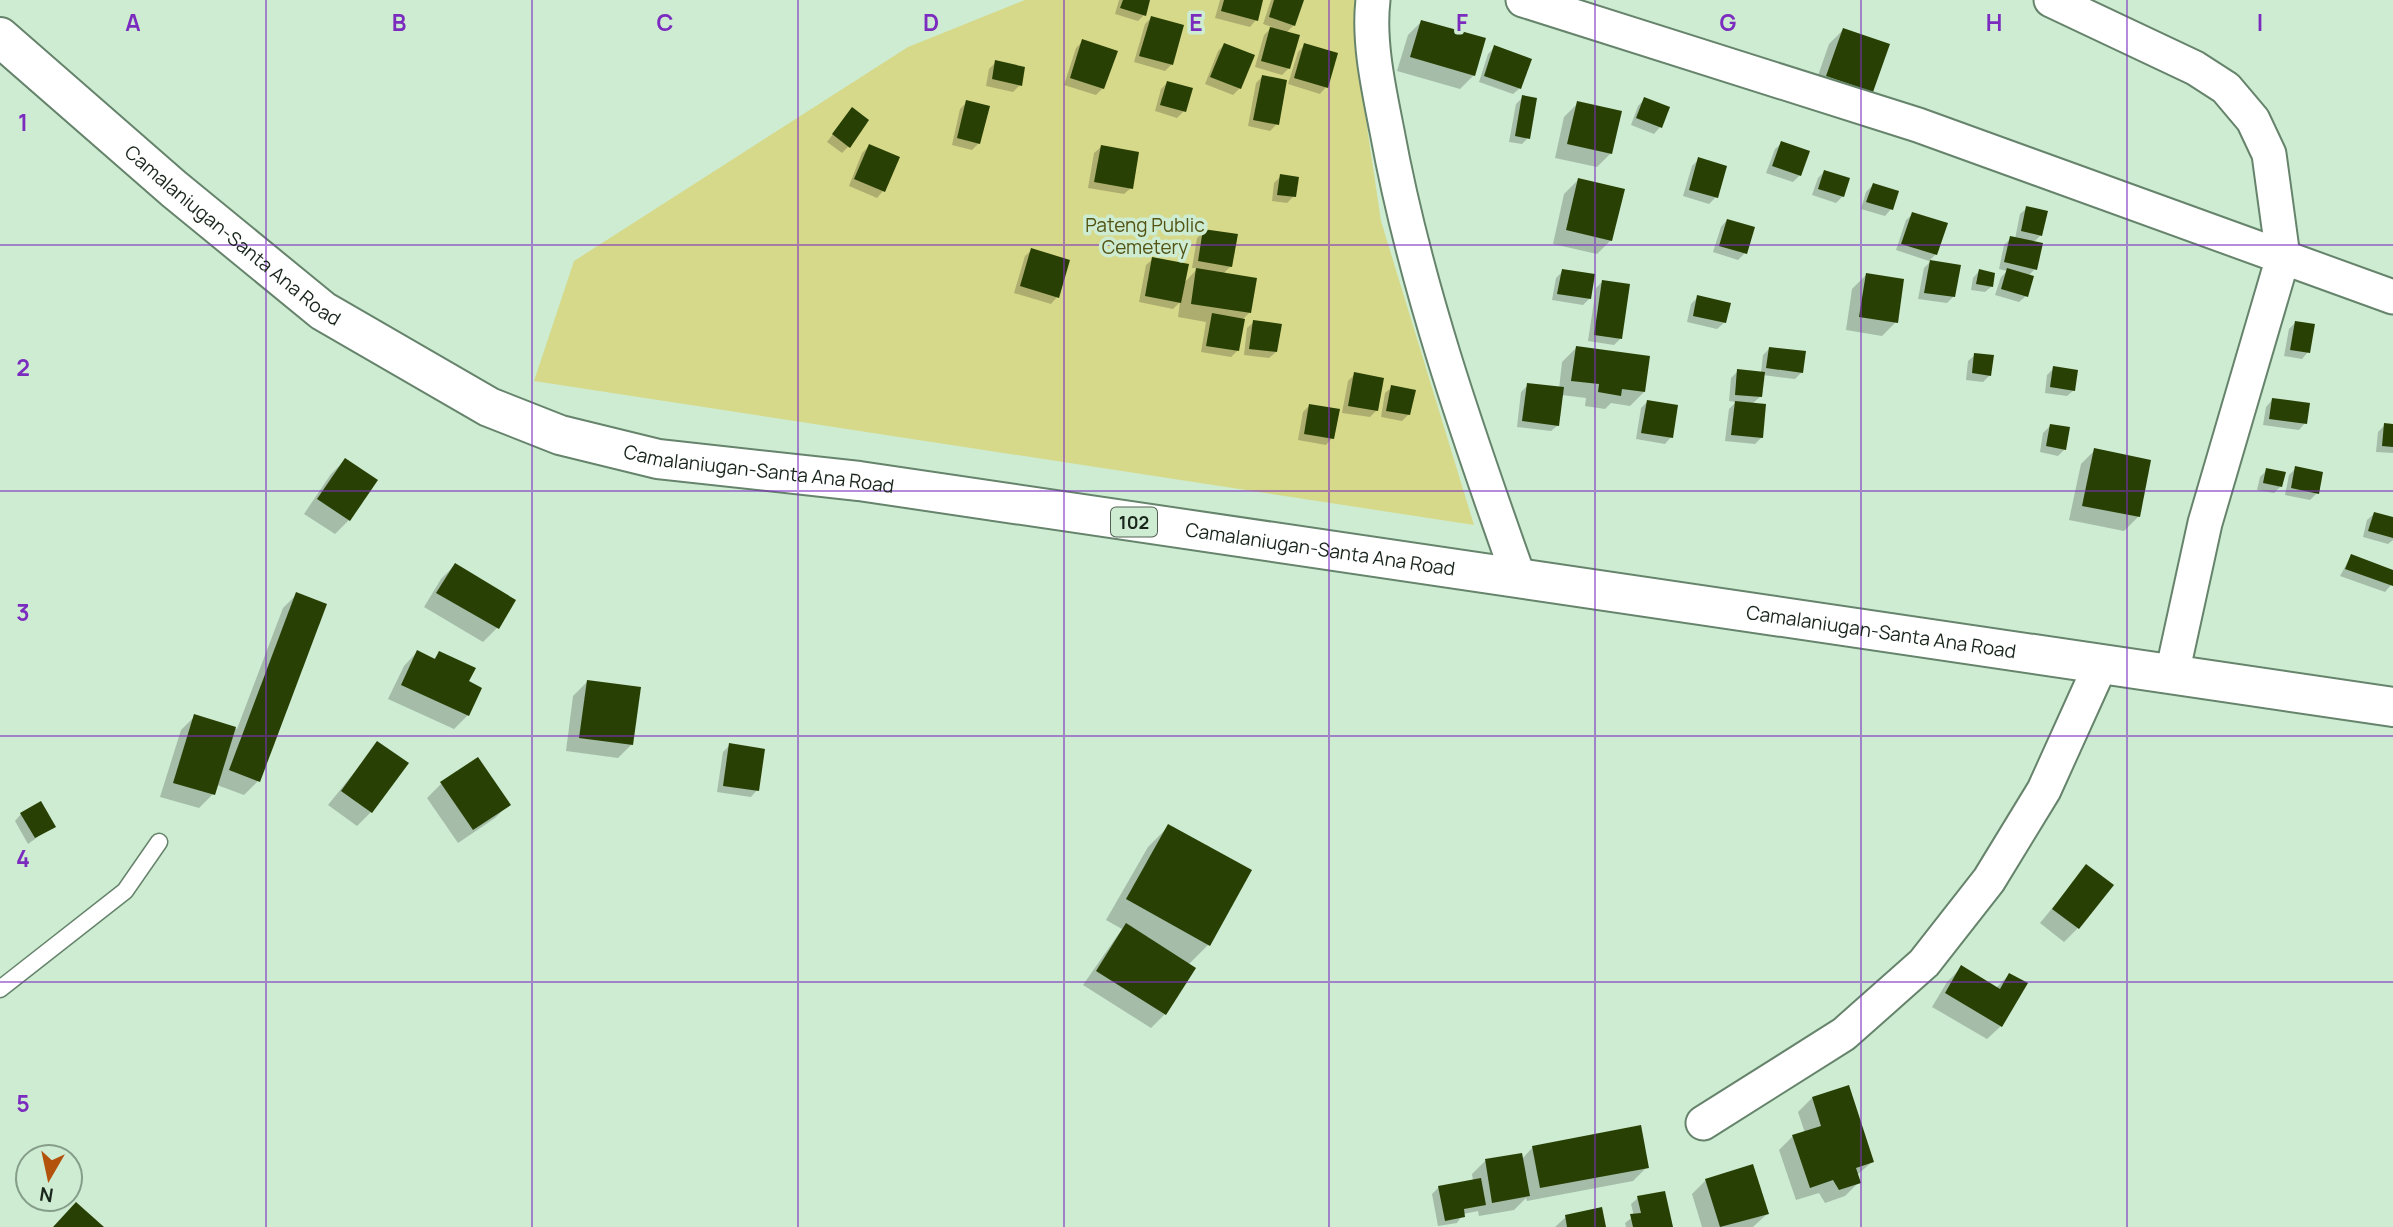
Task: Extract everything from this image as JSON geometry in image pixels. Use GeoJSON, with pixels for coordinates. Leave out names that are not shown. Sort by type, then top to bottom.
{"type":"FeatureCollection","features":[{"type":"Feature","properties":{"kind":"main road","name":"Camalaniugan-Santa Ana Road"},"geometry":{"type":"LineString","coordinates":[[0,37],[174,189],[323,312],[489,407],[560,435],[658,459],[859,481],[2393,707]]}},
{"type":"Feature","properties":{"kind":"street"},"geometry":{"type":"LineString","coordinates":[[1373,0],[1380,95],[1403,218],[1472,447],[1519,578]]}},
{"type":"Feature","properties":{"kind":"street"},"geometry":{"type":"LineString","coordinates":[[1523,0],[1918,125],[2393,297]]}},
{"type":"Feature","properties":{"kind":"street"},"geometry":{"type":"LineString","coordinates":[[2051,0],[2194,68],[2226,88],[2253,120],[2269,154],[2283,257],[2205,523],[2172,674]]}},
{"type":"Feature","properties":{"kind":"street"},"geometry":{"type":"LineString","coordinates":[[1703,1123],[1844,1034],[1924,963],[1989,880],[2044,790],[2101,664]]}},
{"type":"Feature","properties":{"kind":"lane"},"geometry":{"type":"LineString","coordinates":[[0,989],[125,891],[159,842]]}},
{"type":"Feature","properties":{"kind":"green space","name":"Pateng Public Cemetery"},"geometry":{"type":"Polygon","coordinates":[[[1025,0],[1363,0],[1363,100],[1381,221],[1474,525],[534,381],[574,261],[908,47],[1025,0]]]}},
{"type":"Feature","properties":{"kind":"building"},"geometry":{"type":"Polygon","coordinates":[[[1123,0],[1150,0],[1146,16],[1120,8],[1123,0]]]}},
{"type":"Feature","properties":{"kind":"building"},"geometry":{"type":"Polygon","coordinates":[[[1224,0],[1263,0],[1258,21],[1221,11],[1224,0]]]}},
{"type":"Feature","properties":{"kind":"building"},"geometry":{"type":"Polygon","coordinates":[[[1274,0],[1304,0],[1295,26],[1269,17],[1274,0]]]}},
{"type":"Feature","properties":{"kind":"building"},"geometry":{"type":"Polygon","coordinates":[[[1151,16],[1184,25],[1173,65],[1139,56],[1151,16]]]}},
{"type":"Feature","properties":{"kind":"building"},"geometry":{"type":"Polygon","coordinates":[[[1421,20],[1486,38],[1475,76],[1410,57],[1421,20]]]}},
{"type":"Feature","properties":{"kind":"building"},"geometry":{"type":"Polygon","coordinates":[[[1270,27],[1300,35],[1290,69],[1261,61],[1270,27]]]}},
{"type":"Feature","properties":{"kind":"building"},"geometry":{"type":"Polygon","coordinates":[[[1843,28],[1890,44],[1873,92],[1826,76],[1843,28]]]}},
{"type":"Feature","properties":{"kind":"building"},"geometry":{"type":"Polygon","coordinates":[[[1082,39],[1118,51],[1104,89],[1070,78],[1082,39]]]}},
{"type":"Feature","properties":{"kind":"building"},"geometry":{"type":"Polygon","coordinates":[[[1224,43],[1255,55],[1241,89],[1210,77],[1224,43]]]}},
{"type":"Feature","properties":{"kind":"building"},"geometry":{"type":"Polygon","coordinates":[[[1304,43],[1338,53],[1328,88],[1294,78],[1304,43]]]}},
{"type":"Feature","properties":{"kind":"building"},"geometry":{"type":"Polygon","coordinates":[[[1494,45],[1532,59],[1521,89],[1484,76],[1494,45]]]}},
{"type":"Feature","properties":{"kind":"building"},"geometry":{"type":"Polygon","coordinates":[[[995,60],[1025,67],[1022,86],[992,79],[995,60]]]}},
{"type":"Feature","properties":{"kind":"building"},"geometry":{"type":"Polygon","coordinates":[[[1262,75],[1287,80],[1279,125],[1253,120],[1262,75]]]}},
{"type":"Feature","properties":{"kind":"building"},"geometry":{"type":"Polygon","coordinates":[[[1167,81],[1193,88],[1186,112],[1160,105],[1167,81]]]}},
{"type":"Feature","properties":{"kind":"building"},"geometry":{"type":"Polygon","coordinates":[[[1522,95],[1537,98],[1530,139],[1515,136],[1522,95]]]}},
{"type":"Feature","properties":{"kind":"building"},"geometry":{"type":"Polygon","coordinates":[[[1644,97],[1670,107],[1662,128],[1636,118],[1644,97]]]}},
{"type":"Feature","properties":{"kind":"building"},"geometry":{"type":"Polygon","coordinates":[[[966,100],[990,106],[980,144],[957,138],[966,100]]]}},
{"type":"Feature","properties":{"kind":"building"},"geometry":{"type":"Polygon","coordinates":[[[1577,101],[1622,111],[1612,154],[1567,144],[1577,101]]]}},
{"type":"Feature","properties":{"kind":"building"},"geometry":{"type":"Polygon","coordinates":[[[852,107],[869,120],[850,148],[832,134],[852,107]]]}},
{"type":"Feature","properties":{"kind":"building"},"geometry":{"type":"Polygon","coordinates":[[[1781,141],[1810,151],[1801,176],[1772,166],[1781,141]]]}},
{"type":"Feature","properties":{"kind":"building"},"geometry":{"type":"Polygon","coordinates":[[[869,144],[900,157],[885,192],[854,179],[869,144]]]}},
{"type":"Feature","properties":{"kind":"building"},"geometry":{"type":"Polygon","coordinates":[[[1101,145],[1139,152],[1133,189],[1094,182],[1101,145]]]}},
{"type":"Feature","properties":{"kind":"building"},"geometry":{"type":"Polygon","coordinates":[[[1698,157],[1727,166],[1718,198],[1689,190],[1698,157]]]}},
{"type":"Feature","properties":{"kind":"building"},"geometry":{"type":"Polygon","coordinates":[[[1824,170],[1850,178],[1844,197],[1818,189],[1824,170]]]}},
{"type":"Feature","properties":{"kind":"building"},"geometry":{"type":"Polygon","coordinates":[[[1280,174],[1299,177],[1296,197],[1277,195],[1280,174]]]}},
{"type":"Feature","properties":{"kind":"building"},"geometry":{"type":"Polygon","coordinates":[[[1578,178],[1625,189],[1612,241],[1566,230],[1578,178]]]}},
{"type":"Feature","properties":{"kind":"building"},"geometry":{"type":"Polygon","coordinates":[[[1873,183],[1899,191],[1893,210],[1866,202],[1873,183]]]}},
{"type":"Feature","properties":{"kind":"building"},"geometry":{"type":"Polygon","coordinates":[[[2026,206],[2048,211],[2042,236],[2021,231],[2026,206]]]}},
{"type":"Feature","properties":{"kind":"building"},"geometry":{"type":"Polygon","coordinates":[[[1912,212],[1948,223],[1937,255],[1901,244],[1912,212]]]}},
{"type":"Feature","properties":{"kind":"building"},"geometry":{"type":"Polygon","coordinates":[[[1727,219],[1755,227],[1747,254],[1719,246],[1727,219]]]}},
{"type":"Feature","properties":{"kind":"building"},"geometry":{"type":"Polygon","coordinates":[[[1203,229],[1238,234],[1232,267],[1198,261],[1203,229]]]}},
{"type":"Feature","properties":{"kind":"building"},"geometry":{"type":"Polygon","coordinates":[[[2010,236],[2043,243],[2037,270],[2004,262],[2010,236]]]}},
{"type":"Feature","properties":{"kind":"building"},"geometry":{"type":"Polygon","coordinates":[[[1031,248],[1070,260],[1059,298],[1020,286],[1031,248]]]}},
{"type":"Feature","properties":{"kind":"building"},"geometry":{"type":"Polygon","coordinates":[[[1152,257],[1189,264],[1181,303],[1145,296],[1152,257]]]}},
{"type":"Feature","properties":{"kind":"building"},"geometry":{"type":"Polygon","coordinates":[[[1930,260],[1961,265],[1955,297],[1924,293],[1930,260]]]}},
{"type":"Feature","properties":{"kind":"building"},"geometry":{"type":"Polygon","coordinates":[[[1196,268],[1257,278],[1251,313],[1191,304],[1196,268]]]}},
{"type":"Feature","properties":{"kind":"building"},"geometry":{"type":"Polygon","coordinates":[[[2007,268],[2034,276],[2028,297],[2001,289],[2007,268]]]}},
{"type":"Feature","properties":{"kind":"building"},"geometry":{"type":"Polygon","coordinates":[[[1562,269],[1595,274],[1591,299],[1557,294],[1562,269]]]}},
{"type":"Feature","properties":{"kind":"building"},"geometry":{"type":"Polygon","coordinates":[[[1979,269],[1995,273],[1993,287],[1976,284],[1979,269]]]}},
{"type":"Feature","properties":{"kind":"building"},"geometry":{"type":"Polygon","coordinates":[[[1866,273],[1904,279],[1898,323],[1859,317],[1866,273]]]}},
{"type":"Feature","properties":{"kind":"building"},"geometry":{"type":"Polygon","coordinates":[[[1602,280],[1630,284],[1622,339],[1594,335],[1602,280]]]}},
{"type":"Feature","properties":{"kind":"building"},"geometry":{"type":"Polygon","coordinates":[[[1697,295],[1731,303],[1726,323],[1693,316],[1697,295]]]}},
{"type":"Feature","properties":{"kind":"building"},"geometry":{"type":"Polygon","coordinates":[[[1212,313],[1245,319],[1239,351],[1206,346],[1212,313]]]}},
{"type":"Feature","properties":{"kind":"building"},"geometry":{"type":"Polygon","coordinates":[[[1253,320],[1282,324],[1277,352],[1249,349],[1253,320]]]}},
{"type":"Feature","properties":{"kind":"building"},"geometry":{"type":"Polygon","coordinates":[[[2295,321],[2315,324],[2310,353],[2290,350],[2295,321]]]}},
{"type":"Feature","properties":{"kind":"building"},"geometry":{"type":"Polygon","coordinates":[[[1576,346],[1650,356],[1645,392],[1622,389],[1621,396],[1598,392],[1599,384],[1571,381],[1576,346]]]}},
{"type":"Feature","properties":{"kind":"building"},"geometry":{"type":"Polygon","coordinates":[[[1769,347],[1806,351],[1803,373],[1766,368],[1769,347]]]}},
{"type":"Feature","properties":{"kind":"building"},"geometry":{"type":"Polygon","coordinates":[[[1974,353],[1994,355],[1991,376],[1972,373],[1974,353]]]}},
{"type":"Feature","properties":{"kind":"building"},"geometry":{"type":"Polygon","coordinates":[[[2053,366],[2078,370],[2075,391],[2050,387],[2053,366]]]}},
{"type":"Feature","properties":{"kind":"building"},"geometry":{"type":"Polygon","coordinates":[[[1737,369],[1765,372],[1762,397],[1735,395],[1737,369]]]}},
{"type":"Feature","properties":{"kind":"building"},"geometry":{"type":"Polygon","coordinates":[[[1354,372],[1384,378],[1378,411],[1348,406],[1354,372]]]}},
{"type":"Feature","properties":{"kind":"building"},"geometry":{"type":"Polygon","coordinates":[[[1527,383],[1564,387],[1559,426],[1522,421],[1527,383]]]}},
{"type":"Feature","properties":{"kind":"building"},"geometry":{"type":"Polygon","coordinates":[[[1391,385],[1416,390],[1410,415],[1386,411],[1391,385]]]}},
{"type":"Feature","properties":{"kind":"building"},"geometry":{"type":"Polygon","coordinates":[[[2272,398],[2310,403],[2307,424],[2269,419],[2272,398]]]}},
{"type":"Feature","properties":{"kind":"building"},"geometry":{"type":"Polygon","coordinates":[[[1647,400],[1678,405],[1673,438],[1641,433],[1647,400]]]}},
{"type":"Feature","properties":{"kind":"building"},"geometry":{"type":"Polygon","coordinates":[[[1735,401],[1766,404],[1763,438],[1731,435],[1735,401]]]}},
{"type":"Feature","properties":{"kind":"building"},"geometry":{"type":"Polygon","coordinates":[[[1309,404],[1340,409],[1334,439],[1304,434],[1309,404]]]}},
{"type":"Feature","properties":{"kind":"building"},"geometry":{"type":"Polygon","coordinates":[[[2384,423],[2393,424],[2393,447],[2382,446],[2384,423]]]}},
{"type":"Feature","properties":{"kind":"building"},"geometry":{"type":"Polygon","coordinates":[[[2050,424],[2070,427],[2066,450],[2046,446],[2050,424]]]}},
{"type":"Feature","properties":{"kind":"building"},"geometry":{"type":"Polygon","coordinates":[[[2094,448],[2151,460],[2140,517],[2082,506],[2094,448]]]}},
{"type":"Feature","properties":{"kind":"building"},"geometry":{"type":"Polygon","coordinates":[[[345,458],[378,480],[350,521],[317,499],[345,458]]]}},
{"type":"Feature","properties":{"kind":"building"},"geometry":{"type":"Polygon","coordinates":[[[2295,466],[2323,472],[2319,494],[2291,488],[2295,466]]]}},
{"type":"Feature","properties":{"kind":"building"},"geometry":{"type":"Polygon","coordinates":[[[2266,468],[2286,472],[2282,487],[2263,483],[2266,468]]]}},
{"type":"Feature","properties":{"kind":"building"},"geometry":{"type":"Polygon","coordinates":[[[2374,512],[2393,517],[2393,538],[2368,531],[2374,512]]]}},
{"type":"Feature","properties":{"kind":"building"},"geometry":{"type":"Polygon","coordinates":[[[2351,554],[2393,570],[2393,586],[2345,569],[2351,554]]]}},
{"type":"Feature","properties":{"kind":"building"},"geometry":{"type":"Polygon","coordinates":[[[455,563],[516,600],[499,629],[436,593],[455,563]]]}},
{"type":"Feature","properties":{"kind":"building"},"geometry":{"type":"Polygon","coordinates":[[[296,592],[327,604],[260,782],[229,770],[296,592]]]}},
{"type":"Feature","properties":{"kind":"building"},"geometry":{"type":"Polygon","coordinates":[[[417,650],[435,659],[439,651],[476,668],[469,681],[482,688],[469,716],[401,685],[417,650]]]}},
{"type":"Feature","properties":{"kind":"building"},"geometry":{"type":"Polygon","coordinates":[[[587,680],[641,687],[633,745],[579,738],[587,680]]]}},
{"type":"Feature","properties":{"kind":"building"},"geometry":{"type":"Polygon","coordinates":[[[194,714],[236,727],[215,795],[173,783],[194,714]]]}},
{"type":"Feature","properties":{"kind":"building"},"geometry":{"type":"Polygon","coordinates":[[[377,741],[409,763],[372,813],[341,791],[377,741]]]}},
{"type":"Feature","properties":{"kind":"building"},"geometry":{"type":"Polygon","coordinates":[[[729,743],[765,749],[759,791],[723,786],[729,743]]]}},
{"type":"Feature","properties":{"kind":"building"},"geometry":{"type":"Polygon","coordinates":[[[478,757],[511,805],[473,830],[440,782],[478,757]]]}},
{"type":"Feature","properties":{"kind":"building"},"geometry":{"type":"Polygon","coordinates":[[[41,801],[56,827],[35,838],[20,813],[41,801]]]}},
{"type":"Feature","properties":{"kind":"building"},"geometry":{"type":"Polygon","coordinates":[[[1168,824],[1252,870],[1210,946],[1126,899],[1168,824]]]}},
{"type":"Feature","properties":{"kind":"building"},"geometry":{"type":"Polygon","coordinates":[[[2086,864],[2114,885],[2079,929],[2052,909],[2086,864]]]}},
{"type":"Feature","properties":{"kind":"building"},"geometry":{"type":"Polygon","coordinates":[[[1126,923],[1196,968],[1166,1015],[1096,971],[1126,923]]]}},
{"type":"Feature","properties":{"kind":"building"},"geometry":{"type":"Polygon","coordinates":[[[1961,965],[2000,989],[2009,973],[2028,983],[2002,1027],[1945,993],[1961,965]]]}},
{"type":"Feature","properties":{"kind":"building"},"geometry":{"type":"Polygon","coordinates":[[[1849,1085],[1874,1162],[1856,1168],[1861,1183],[1839,1190],[1833,1180],[1810,1188],[1792,1135],[1821,1126],[1812,1097],[1849,1085]]]}},
{"type":"Feature","properties":{"kind":"building"},"geometry":{"type":"Polygon","coordinates":[[[1641,1125],[1649,1168],[1540,1188],[1532,1146],[1641,1125]]]}},
{"type":"Feature","properties":{"kind":"building"},"geometry":{"type":"Polygon","coordinates":[[[1522,1153],[1530,1196],[1492,1203],[1485,1159],[1522,1153]]]}},
{"type":"Feature","properties":{"kind":"building"},"geometry":{"type":"Polygon","coordinates":[[[1753,1164],[1769,1214],[1720,1227],[1705,1179],[1753,1164]]]}},
{"type":"Feature","properties":{"kind":"building"},"geometry":{"type":"Polygon","coordinates":[[[1481,1178],[1486,1205],[1464,1209],[1465,1217],[1445,1221],[1438,1186],[1481,1178]]]}},
{"type":"Feature","properties":{"kind":"building"},"geometry":{"type":"Polygon","coordinates":[[[1665,1191],[1673,1227],[1633,1227],[1630,1214],[1641,1213],[1637,1196],[1665,1191]]]}},
{"type":"Feature","properties":{"kind":"building"},"geometry":{"type":"Polygon","coordinates":[[[1602,1207],[1606,1227],[1567,1227],[1565,1215],[1602,1207]]]}},
{"type":"Feature","properties":{"kind":"building"},"geometry":{"type":"Polygon","coordinates":[[[84,1209],[104,1227],[53,1227],[66,1213],[84,1213],[84,1209]]]}}]}
